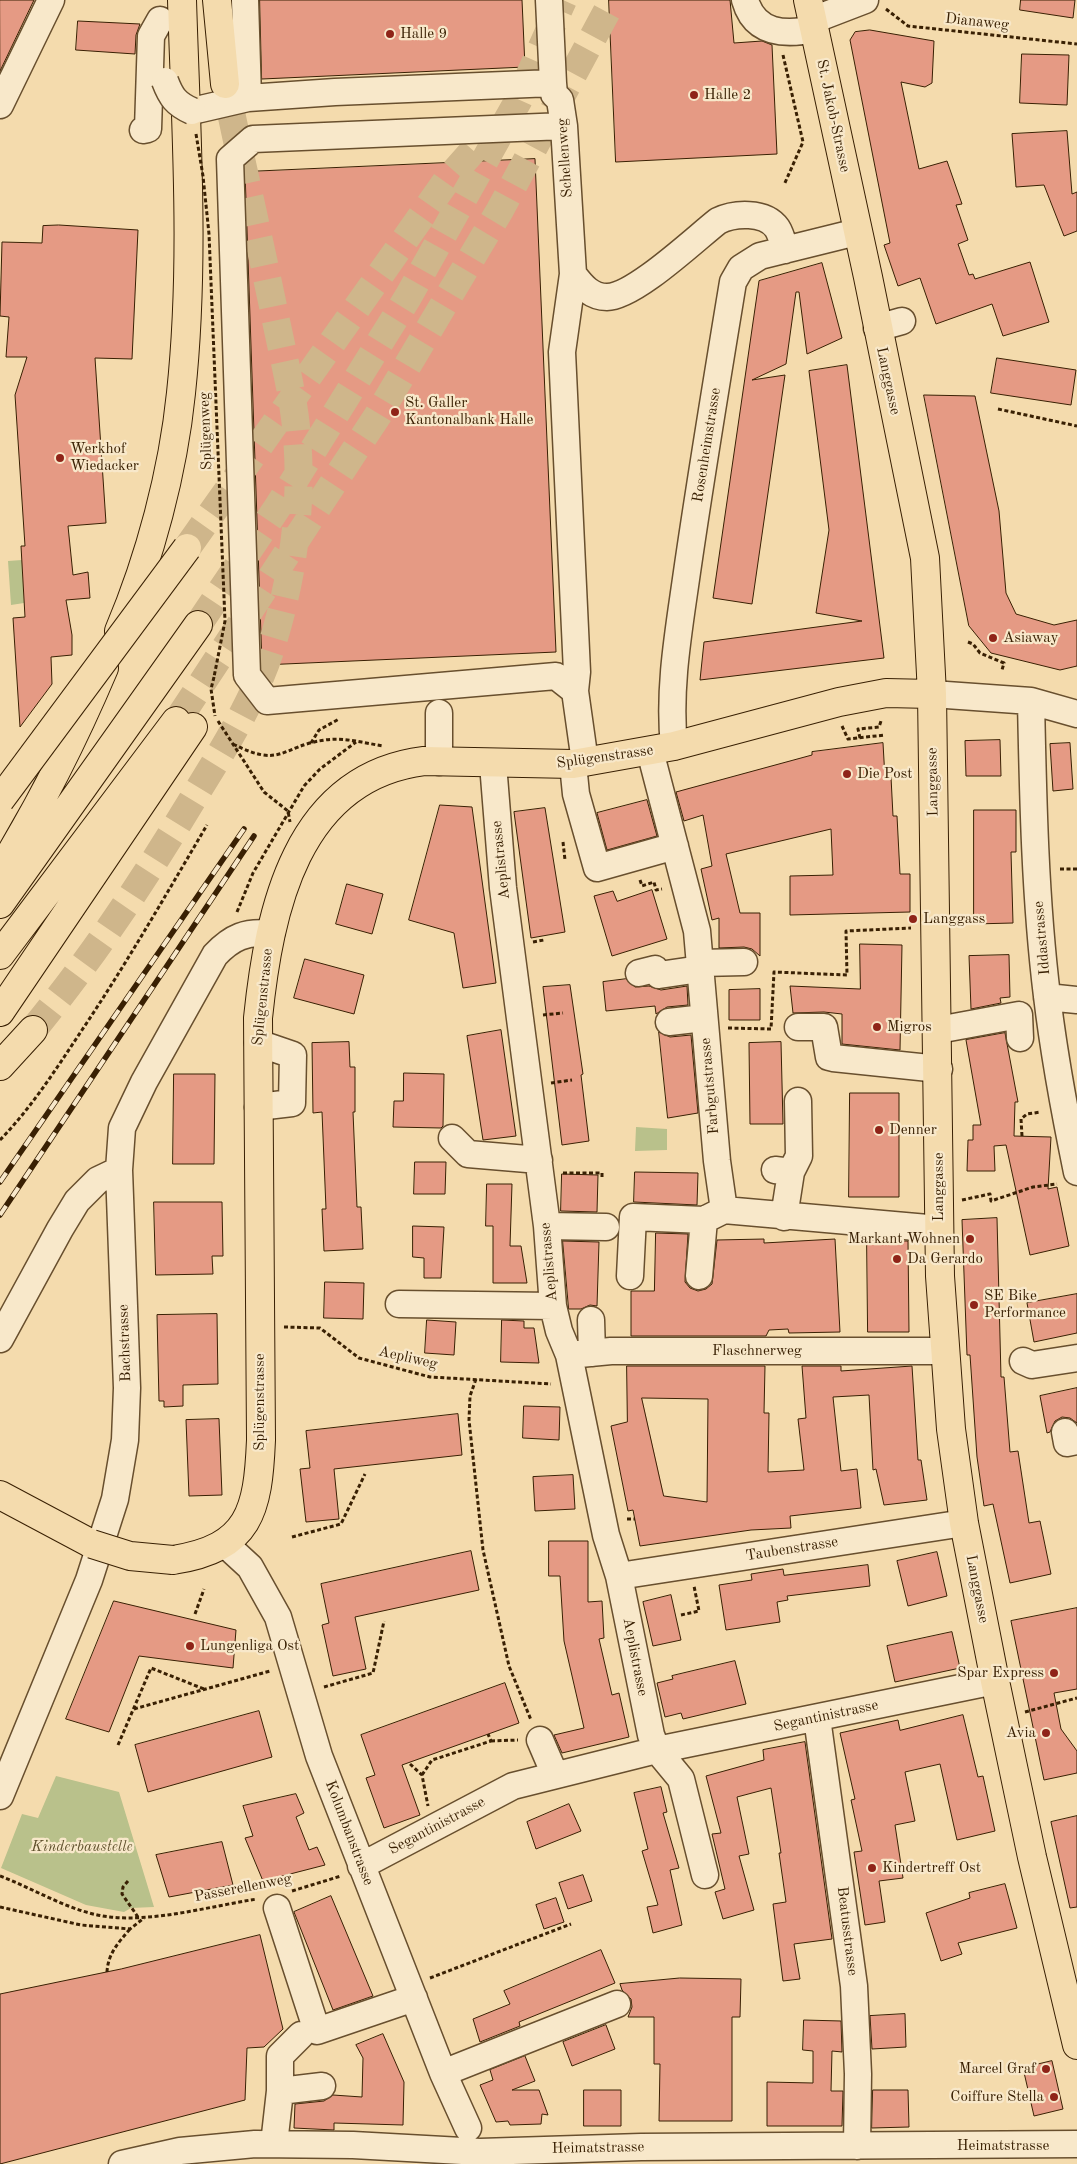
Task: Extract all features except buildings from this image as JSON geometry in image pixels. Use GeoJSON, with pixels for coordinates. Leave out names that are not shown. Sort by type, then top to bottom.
{"type":"FeatureCollection","features":[{"type":"Feature","properties":{"kind":"main road"},"geometry":{"type":"LineString","coordinates":[[0,871],[36,813],[82,721],[139,584],[164,491],[181,395],[188,282],[189,193],[182,0]]}},
{"type":"Feature","properties":{"kind":"main road"},"geometry":{"type":"LineString","coordinates":[[211,101],[217,0]]}},
{"type":"Feature","properties":{"kind":"main road","name":"St. Jakob-Strasse"},"geometry":{"type":"LineString","coordinates":[[812,16],[857,232]]}},
{"type":"Feature","properties":{"kind":"main road","name":"Langgasse"},"geometry":{"type":"LineString","coordinates":[[857,232],[868,277],[889,324],[925,558],[932,694],[939,1069],[939,1217],[944,1351],[951,1428],[964,1523],[995,1681],[1032,1857],[1077,2045]]}},
{"type":"Feature","properties":{"kind":"main road"},"geometry":{"type":"LineString","coordinates":[[0,800],[187,548]]}},
{"type":"Feature","properties":{"kind":"main road"},"geometry":{"type":"LineString","coordinates":[[0,904],[198,625]]}},
{"type":"Feature","properties":{"kind":"main road","name":"Splügenstrasse"},"geometry":{"type":"LineString","coordinates":[[0,1495],[92,1544],[108,1550],[143,1558],[173,1560],[200,1555],[225,1544],[236,1535],[251,1510],[260,1464],[258,1043],[263,969],[280,895],[295,857],[315,825],[357,784],[391,767],[424,761],[493,764],[579,763],[662,748],[839,702],[886,693],[932,694]]}},
{"type":"Feature","properties":{"kind":"main road"},"geometry":{"type":"LineString","coordinates":[[0,955],[186,723],[0,1012]]}},
{"type":"Feature","properties":{"kind":"main road"},"geometry":{"type":"LineString","coordinates":[[0,1066],[32,1030]]}},
{"type":"Feature","properties":{"kind":"street"},"geometry":{"type":"LineString","coordinates":[[0,105],[33,21],[51,0]]}},
{"type":"Feature","properties":{"kind":"street"},"geometry":{"type":"LineString","coordinates":[[245,0],[248,98]]}},
{"type":"Feature","properties":{"kind":"street","name":"Schellenweg"},"geometry":{"type":"LineString","coordinates":[[549,0],[553,84],[554,94],[560,100],[564,126],[574,274],[562,352],[577,672],[579,763],[576,794],[597,868],[675,846]]}},
{"type":"Feature","properties":{"kind":"street"},"geometry":{"type":"LineString","coordinates":[[745,0],[748,10],[757,21],[779,33],[796,33],[812,16],[873,3]]}},
{"type":"Feature","properties":{"kind":"street"},"geometry":{"type":"LineString","coordinates":[[158,10],[165,82],[171,97],[179,105],[335,92],[553,84]]}},
{"type":"Feature","properties":{"kind":"street"},"geometry":{"type":"LineString","coordinates":[[143,130],[148,129],[150,36],[158,10]]}},
{"type":"Feature","properties":{"kind":"street"},"geometry":{"type":"LineString","coordinates":[[564,126],[253,139],[230,159],[247,675],[267,701],[556,676],[576,691]]}},
{"type":"Feature","properties":{"kind":"street"},"geometry":{"type":"LineString","coordinates":[[574,274],[583,288],[595,295],[608,297],[628,292],[718,221],[729,216],[746,215],[769,222],[776,227],[785,250]]}},
{"type":"Feature","properties":{"kind":"street","name":"Rosenheimstrasse"},"geometry":{"type":"LineString","coordinates":[[662,748],[671,722],[675,662],[694,526],[733,282],[741,268],[760,256],[857,232]]}},
{"type":"Feature","properties":{"kind":"street"},"geometry":{"type":"LineString","coordinates":[[932,694],[1032,701],[1077,714]]}},
{"type":"Feature","properties":{"kind":"street","name":"Iddastrasse"},"geometry":{"type":"LineString","coordinates":[[1032,701],[1032,767],[1038,904],[1047,997],[1069,1178]]}},
{"type":"Feature","properties":{"kind":"street"},"geometry":{"type":"LineString","coordinates":[[439,713],[440,762]]}},
{"type":"Feature","properties":{"kind":"street","name":"Farbgutstrasse"},"geometry":{"type":"LineString","coordinates":[[662,748],[675,846],[697,931],[705,1023],[725,1162],[699,1276]]}},
{"type":"Feature","properties":{"kind":"street","name":"Aeplistrasse"},"geometry":{"type":"LineString","coordinates":[[493,764],[503,888],[547,1166],[547,1226],[553,1306],[559,1330],[581,1354],[606,1535],[620,1576],[651,1735],[657,1750]]}},
{"type":"Feature","properties":{"kind":"street","name":"Bachstrasse"},"geometry":{"type":"LineString","coordinates":[[0,1796],[89,1580],[115,1499],[125,1440],[127,1388],[119,1147],[128,1111],[215,955],[228,941],[236,937],[251,933],[271,934]]}},
{"type":"Feature","properties":{"kind":"street"},"geometry":{"type":"LineString","coordinates":[[638,973],[654,968],[659,975],[700,966],[744,962]]}},
{"type":"Feature","properties":{"kind":"street"},"geometry":{"type":"LineString","coordinates":[[1047,997],[1077,1000]]}},
{"type":"Feature","properties":{"kind":"street"},"geometry":{"type":"LineString","coordinates":[[938,1030],[1019,1015],[1020,1038]]}},
{"type":"Feature","properties":{"kind":"street"},"geometry":{"type":"LineString","coordinates":[[669,1022],[705,1023]]}},
{"type":"Feature","properties":{"kind":"street"},"geometry":{"type":"LineString","coordinates":[[798,1027],[824,1027],[829,1057],[939,1069]]}},
{"type":"Feature","properties":{"kind":"street"},"geometry":{"type":"LineString","coordinates":[[784,1216],[783,1171],[799,1156],[798,1102]]}},
{"type":"Feature","properties":{"kind":"street"},"geometry":{"type":"LineString","coordinates":[[452,1138],[468,1154],[547,1166]]}},
{"type":"Feature","properties":{"kind":"street"},"geometry":{"type":"LineString","coordinates":[[0,1339],[77,1201],[98,1180],[119,1170]]}},
{"type":"Feature","properties":{"kind":"street"},"geometry":{"type":"LineString","coordinates":[[630,1276],[633,1217],[714,1215],[939,1217]]}},
{"type":"Feature","properties":{"kind":"street"},"geometry":{"type":"LineString","coordinates":[[547,1226],[606,1226]]}},
{"type":"Feature","properties":{"kind":"street"},"geometry":{"type":"LineString","coordinates":[[400,1304],[553,1306]]}},
{"type":"Feature","properties":{"kind":"street"},"geometry":{"type":"LineString","coordinates":[[581,1354],[591,1320]]}},
{"type":"Feature","properties":{"kind":"street","name":"Flaschnerweg"},"geometry":{"type":"LineString","coordinates":[[581,1354],[944,1351]]}},
{"type":"Feature","properties":{"kind":"street"},"geometry":{"type":"LineString","coordinates":[[1023,1361],[1032,1365],[1077,1358]]}},
{"type":"Feature","properties":{"kind":"street","name":"Taubenstrasse"},"geometry":{"type":"LineString","coordinates":[[620,1576],[964,1523]]}},
{"type":"Feature","properties":{"kind":"street","name":"Kolumbanstrasse"},"geometry":{"type":"LineString","coordinates":[[225,1544],[250,1567],[278,1616],[352,1870],[421,1989],[443,2073],[468,2128]]}},
{"type":"Feature","properties":{"kind":"street","name":"Segantinistrasse"},"geometry":{"type":"LineString","coordinates":[[352,1870],[513,1786],[657,1750],[995,1681]]}},
{"type":"Feature","properties":{"kind":"street","name":"Beatusstrasse"},"geometry":{"type":"LineString","coordinates":[[817,1718],[854,1986],[858,2074],[857,2146]]}},
{"type":"Feature","properties":{"kind":"street"},"geometry":{"type":"LineString","coordinates":[[540,1740],[555,1775]]}},
{"type":"Feature","properties":{"kind":"street"},"geometry":{"type":"LineString","coordinates":[[657,1750],[681,1779],[705,1875]]}},
{"type":"Feature","properties":{"kind":"street"},"geometry":{"type":"LineString","coordinates":[[278,1899],[317,2032],[421,1989]]}},
{"type":"Feature","properties":{"kind":"street"},"geometry":{"type":"LineString","coordinates":[[443,2073],[617,2004]]}},
{"type":"Feature","properties":{"kind":"street"},"geometry":{"type":"LineString","coordinates":[[283,2151],[280,2056],[301,2036]]}},
{"type":"Feature","properties":{"kind":"street"},"geometry":{"type":"LineString","coordinates":[[280,2091],[322,2086]]}},
{"type":"Feature","properties":{"kind":"street","name":"Heimatstrasse"},"geometry":{"type":"LineString","coordinates":[[122,2164],[180,2151],[210,2156],[353,2145],[482,2158],[734,2155],[857,2146],[891,2155],[1077,2144]]}},
{"type":"Feature","properties":{"kind":"path","name":"Dianaweg"},"geometry":{"type":"LineString","coordinates":[[873,3],[908,26],[1077,44]]}},
{"type":"Feature","properties":{"kind":"path"},"geometry":{"type":"LineString","coordinates":[[779,33],[788,82],[803,142],[784,184]]}},
{"type":"Feature","properties":{"kind":"path","name":"Splügenweg"},"geometry":{"type":"LineString","coordinates":[[211,101],[203,176],[209,234],[225,621],[211,689],[216,719],[264,792],[288,811]]}},
{"type":"Feature","properties":{"kind":"path"},"geometry":{"type":"LineString","coordinates":[[998,409],[1077,426]]}},
{"type":"Feature","properties":{"kind":"path"},"geometry":{"type":"LineString","coordinates":[[968,642],[973,644],[980,653],[1004,664],[1002,670]]}},
{"type":"Feature","properties":{"kind":"path"},"geometry":{"type":"LineString","coordinates":[[860,738],[858,729],[879,727],[881,721]]}},
{"type":"Feature","properties":{"kind":"path"},"geometry":{"type":"LineString","coordinates":[[311,743],[319,730],[333,722]]}},
{"type":"Feature","properties":{"kind":"path"},"geometry":{"type":"LineString","coordinates":[[842,725],[848,739],[885,735]]}},
{"type":"Feature","properties":{"kind":"path"},"geometry":{"type":"LineString","coordinates":[[232,744],[262,756],[289,753],[311,743],[342,739],[356,742]]}},
{"type":"Feature","properties":{"kind":"path"},"geometry":{"type":"LineString","coordinates":[[0,1140],[16,1124],[53,1074],[117,978],[207,825]]}},
{"type":"Feature","properties":{"kind":"path"},"geometry":{"type":"LineString","coordinates":[[631,880],[640,878],[642,886],[654,882],[656,890],[685,883]]}},
{"type":"Feature","properties":{"kind":"path"},"geometry":{"type":"LineString","coordinates":[[705,1023],[771,1029],[774,972],[847,975],[846,931],[914,928]]}},
{"type":"Feature","properties":{"kind":"path"},"geometry":{"type":"LineString","coordinates":[[1022,1136],[1021,1119],[1027,1114],[1048,1111]]}},
{"type":"Feature","properties":{"kind":"path"},"geometry":{"type":"LineString","coordinates":[[547,1166],[602,1173],[602,1177]]}},
{"type":"Feature","properties":{"kind":"path"},"geometry":{"type":"LineString","coordinates":[[939,1217],[990,1194],[991,1201],[1033,1187],[1069,1178]]}},
{"type":"Feature","properties":{"kind":"path","name":"Aepliweg"},"geometry":{"type":"LineString","coordinates":[[284,1327],[320,1328],[359,1358],[430,1376],[558,1384]]}},
{"type":"Feature","properties":{"kind":"path"},"geometry":{"type":"LineString","coordinates":[[476,1379],[470,1396],[469,1420],[483,1550],[508,1666],[540,1740]]}},
{"type":"Feature","properties":{"kind":"path"},"geometry":{"type":"LineString","coordinates":[[292,1537],[341,1524],[365,1474]]}},
{"type":"Feature","properties":{"kind":"path"},"geometry":{"type":"LineString","coordinates":[[627,1519],[634,1519]]}},
{"type":"Feature","properties":{"kind":"path"},"geometry":{"type":"LineString","coordinates":[[681,1615],[699,1611],[694,1583]]}},
{"type":"Feature","properties":{"kind":"path"},"geometry":{"type":"LineString","coordinates":[[195,1614],[204,1588]]}},
{"type":"Feature","properties":{"kind":"path"},"geometry":{"type":"LineString","coordinates":[[321,1688],[373,1673],[384,1621]]}},
{"type":"Feature","properties":{"kind":"path"},"geometry":{"type":"LineString","coordinates":[[118,1745],[151,1668],[204,1690]]}},
{"type":"Feature","properties":{"kind":"path"},"geometry":{"type":"LineString","coordinates":[[134,1708],[275,1670]]}},
{"type":"Feature","properties":{"kind":"path"},"geometry":{"type":"LineString","coordinates":[[1023,1712],[1077,1698]]}},
{"type":"Feature","properties":{"kind":"path"},"geometry":{"type":"LineString","coordinates":[[422,1775],[432,1760],[491,1741],[488,1734]]}},
{"type":"Feature","properties":{"kind":"path"},"geometry":{"type":"LineString","coordinates":[[410,1764],[422,1775],[427,1803]]}},
{"type":"Feature","properties":{"kind":"path","name":"Passerellenweg"},"geometry":{"type":"LineString","coordinates":[[0,1876],[82,1910],[110,1917],[144,1918],[278,1899],[352,1870]]}},
{"type":"Feature","properties":{"kind":"path"},"geometry":{"type":"LineString","coordinates":[[128,1881],[123,1887],[122,1894],[138,1918]]}},
{"type":"Feature","properties":{"kind":"path"},"geometry":{"type":"LineString","coordinates":[[0,1907],[81,1925],[130,1929]]}},
{"type":"Feature","properties":{"kind":"path","name":"Passerellenweg"},"geometry":{"type":"LineString","coordinates":[[107,1972],[108,1960],[114,1949],[130,1929],[144,1918]]}},
{"type":"Feature","properties":{"kind":"path"},"geometry":{"type":"LineString","coordinates":[[421,1989],[572,1924]]}},
{"type":"Feature","properties":{"kind":"green space"},"geometry":{"type":"Polygon","coordinates":[[[22,560],[24,603],[11,605],[8,561],[22,560]]]}},
{"type":"Feature","properties":{"kind":"green space"},"geometry":{"type":"Polygon","coordinates":[[[636,1127],[667,1129],[667,1150],[635,1151],[636,1127]]]}},
{"type":"Feature","properties":{"kind":"green space","name":"Kinderbaustelle"},"geometry":{"type":"Polygon","coordinates":[[[56,1776],[119,1792],[154,1907],[131,1908],[124,1912],[86,1905],[1,1868],[22,1814],[38,1818],[56,1776]]]}},
{"type":"Feature","properties":{"kind":"tunnel"},"geometry":{"type":"LineString","coordinates":[[198,625],[279,505],[408,297],[518,101],[563,0]]}},
{"type":"Feature","properties":{"kind":"tunnel"},"geometry":{"type":"LineString","coordinates":[[179,718],[378,415],[500,210],[613,0]]}},
{"type":"Feature","properties":{"kind":"tunnel"},"geometry":{"type":"LineString","coordinates":[[33,1030],[77,974],[137,887],[236,726],[255,689],[270,651],[290,572],[297,518],[298,464],[296,422],[225,84]]}},
{"type":"Feature","properties":{"kind":"tunnel"},"geometry":{"type":"LineString","coordinates":[[187,548],[447,180],[487,135]]}},
{"type":"Feature","properties":{"kind":"railway"},"geometry":{"type":"LineString","coordinates":[[0,1182],[244,829]]}},
{"type":"Feature","properties":{"kind":"railway"},"geometry":{"type":"LineString","coordinates":[[0,1215],[254,836]]}},
{"type":"Feature","properties":{"kind":"place","name":"Halle 9"},"geometry":{"type":"Point","coordinates":[390,34]}},
{"type":"Feature","properties":{"kind":"place","name":"Halle 2"},"geometry":{"type":"Point","coordinates":[694,95]}},
{"type":"Feature","properties":{"kind":"place","name":"St. Galler Kantonalbank Halle"},"geometry":{"type":"Point","coordinates":[395,412]}},
{"type":"Feature","properties":{"kind":"place","name":"Werkhof Wiedacker"},"geometry":{"type":"Point","coordinates":[60,458]}},
{"type":"Feature","properties":{"kind":"place","name":"Asiaway"},"geometry":{"type":"Point","coordinates":[993,638]}},
{"type":"Feature","properties":{"kind":"place","name":"Die Post"},"geometry":{"type":"Point","coordinates":[847,774]}},
{"type":"Feature","properties":{"kind":"place","name":"Langgass"},"geometry":{"type":"Point","coordinates":[913,919]}},
{"type":"Feature","properties":{"kind":"place","name":"Migros"},"geometry":{"type":"Point","coordinates":[877,1027]}},
{"type":"Feature","properties":{"kind":"place","name":"Denner"},"geometry":{"type":"Point","coordinates":[879,1130]}},
{"type":"Feature","properties":{"kind":"place","name":"Markant Wohnen"},"geometry":{"type":"Point","coordinates":[970,1239]}},
{"type":"Feature","properties":{"kind":"place","name":"Da Gerardo"},"geometry":{"type":"Point","coordinates":[897,1259]}},
{"type":"Feature","properties":{"kind":"place","name":"SE Bike Performance"},"geometry":{"type":"Point","coordinates":[974,1305]}},
{"type":"Feature","properties":{"kind":"place","name":"Lungenliga Ost"},"geometry":{"type":"Point","coordinates":[190,1646]}},
{"type":"Feature","properties":{"kind":"place","name":"Spar Express"},"geometry":{"type":"Point","coordinates":[1054,1673]}},
{"type":"Feature","properties":{"kind":"place","name":"Avia"},"geometry":{"type":"Point","coordinates":[1046,1733]}},
{"type":"Feature","properties":{"kind":"place","name":"Kindertreff Ost"},"geometry":{"type":"Point","coordinates":[872,1868]}},
{"type":"Feature","properties":{"kind":"place","name":"Marcel Graf"},"geometry":{"type":"Point","coordinates":[1046,2069]}},
{"type":"Feature","properties":{"kind":"place","name":"Coiffure Stella"},"geometry":{"type":"Point","coordinates":[1054,2097]}}]}
